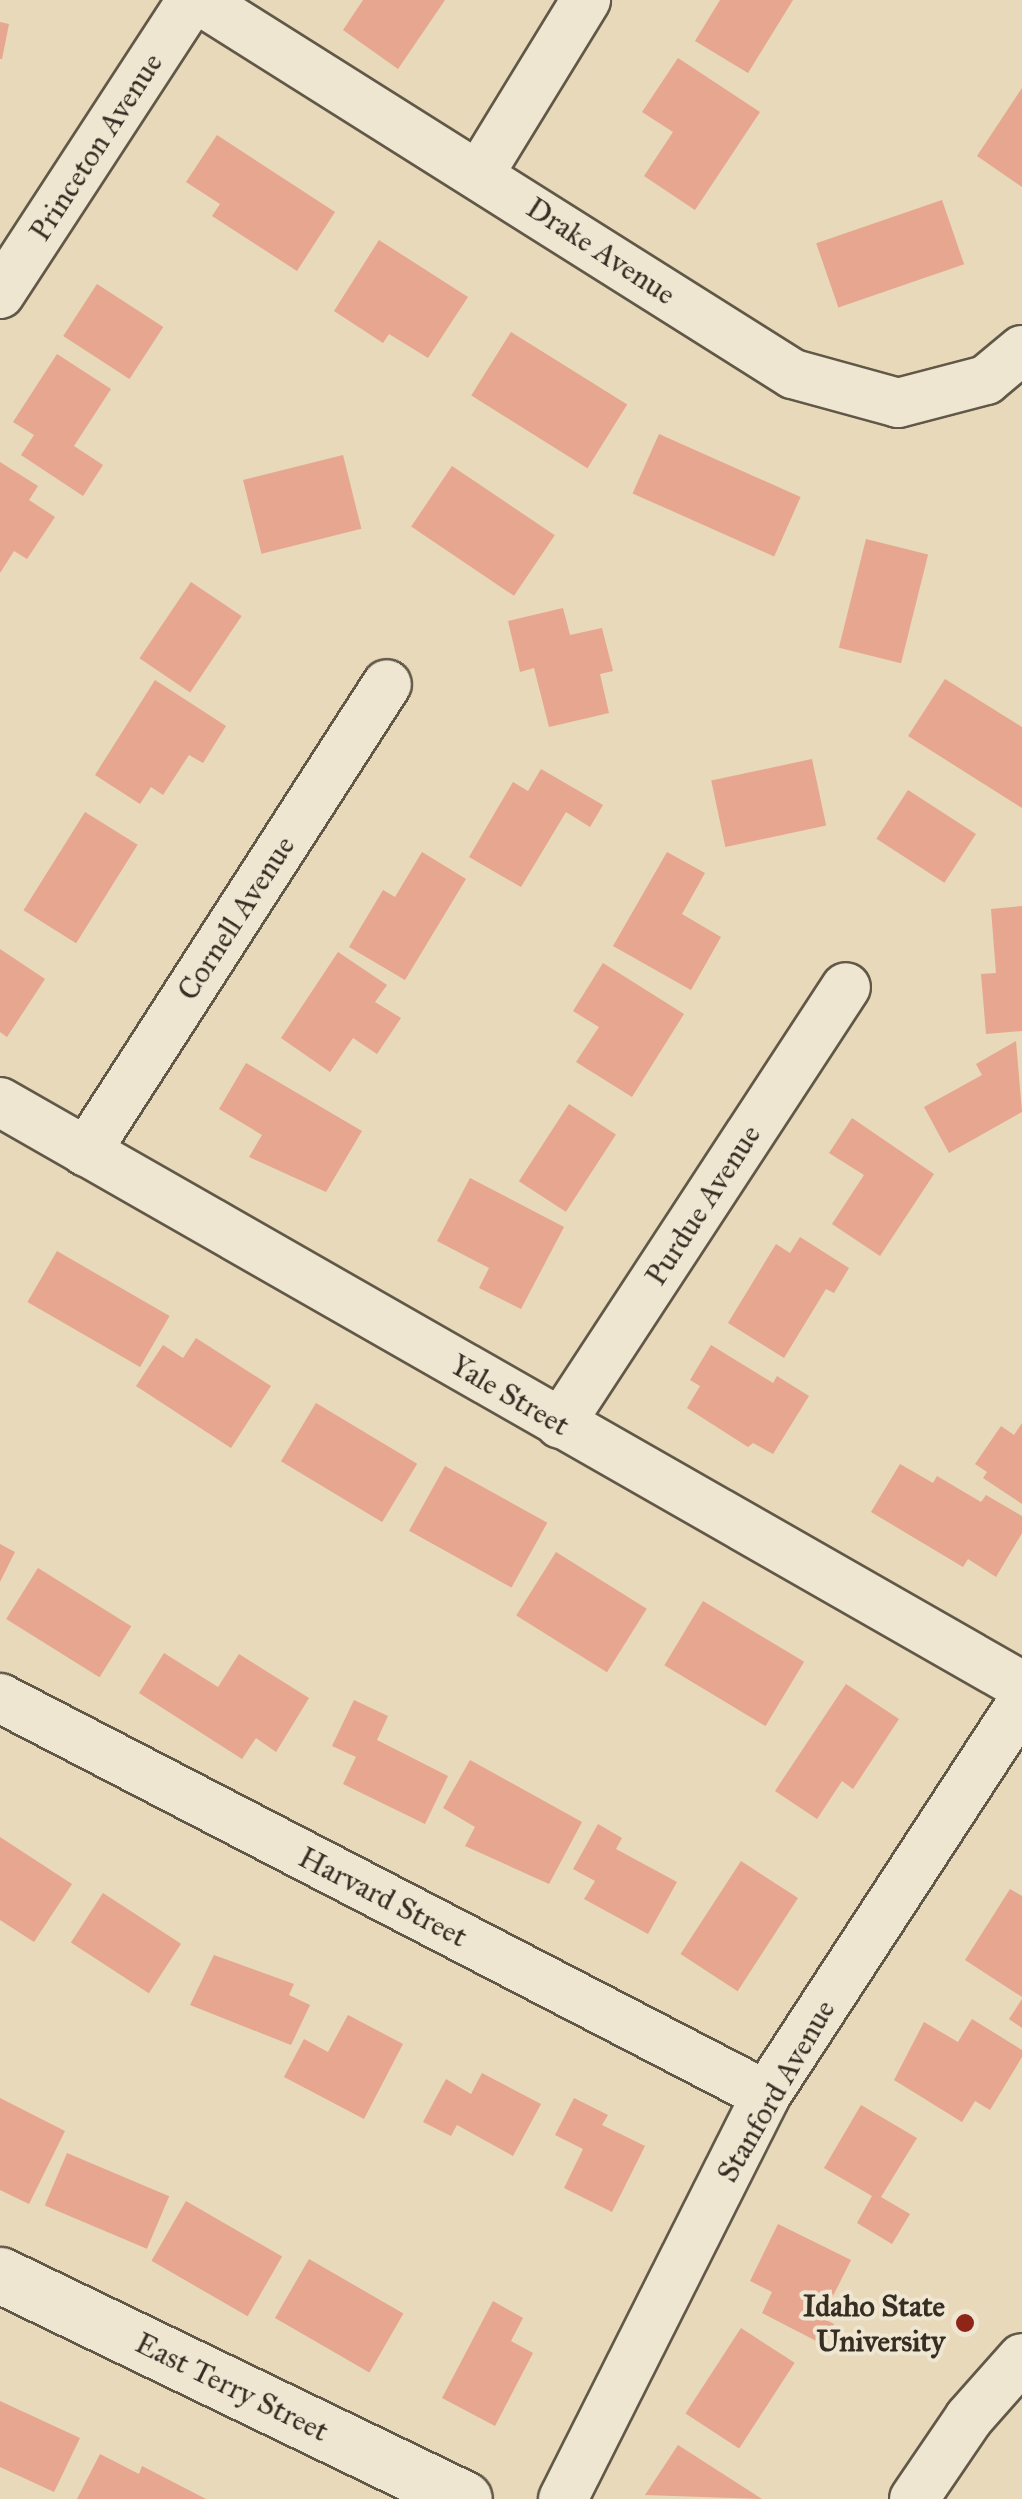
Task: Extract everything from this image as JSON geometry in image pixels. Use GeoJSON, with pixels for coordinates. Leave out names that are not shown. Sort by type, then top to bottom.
{"type":"FeatureCollection","features":[{"type":"Feature","properties":{"kind":"street","name":"Drake Avenue"},"geometry":{"type":"LineString","coordinates":[[195,0],[480,173],[794,374],[898,402],[986,380],[1022,350]]}},
{"type":"Feature","properties":{"kind":"street","name":"Princeton Avenue"},"geometry":{"type":"LineString","coordinates":[[0,294],[195,0]]}},
{"type":"Feature","properties":{"kind":"street"},"geometry":{"type":"LineString","coordinates":[[480,173],[586,0]]}},
{"type":"Feature","properties":{"kind":"street","name":"Cornell Avenue"},"geometry":{"type":"LineString","coordinates":[[86,1152],[387,684]]}},
{"type":"Feature","properties":{"kind":"street","name":"Purdue Avenue"},"geometry":{"type":"LineString","coordinates":[[560,1424],[846,986]]}},
{"type":"Feature","properties":{"kind":"street","name":"Yale Street"},"geometry":{"type":"LineString","coordinates":[[0,1102],[1022,1686]]}},
{"type":"Feature","properties":{"kind":"street","name":"Harvard Street"},"geometry":{"type":"LineString","coordinates":[[0,1698],[766,2095]]}},
{"type":"Feature","properties":{"kind":"street","name":"Stanford Avenue"},"geometry":{"type":"LineString","coordinates":[[563,2499],[766,2095],[1022,1702]]}},
{"type":"Feature","properties":{"kind":"street","name":"East Terry Street"},"geometry":{"type":"LineString","coordinates":[[0,2275],[464,2499]]}},
{"type":"Feature","properties":{"kind":"street"},"geometry":{"type":"LineString","coordinates":[[914,2499],[969,2418],[1021,2371]]}},
{"type":"Feature","properties":{"kind":"building"},"geometry":{"type":"Polygon","coordinates":[[[363,0],[445,0],[398,69],[343,30],[363,0]]]}},
{"type":"Feature","properties":{"kind":"building"},"geometry":{"type":"Polygon","coordinates":[[[720,0],[793,0],[748,73],[695,41],[720,0]]]}},
{"type":"Feature","properties":{"kind":"building"},"geometry":{"type":"Polygon","coordinates":[[[0,22],[9,24],[2,59],[0,59],[0,22]]]}},
{"type":"Feature","properties":{"kind":"building"},"geometry":{"type":"Polygon","coordinates":[[[678,58],[760,112],[695,210],[644,176],[673,132],[642,112],[678,58]]]}},
{"type":"Feature","properties":{"kind":"building"},"geometry":{"type":"Polygon","coordinates":[[[1022,88],[1022,187],[977,156],[1022,88]]]}},
{"type":"Feature","properties":{"kind":"building"},"geometry":{"type":"Polygon","coordinates":[[[217,135],[335,212],[297,271],[212,216],[220,204],[186,182],[217,135]]]}},
{"type":"Feature","properties":{"kind":"building"},"geometry":{"type":"Polygon","coordinates":[[[942,200],[964,264],[838,308],[816,243],[942,200]]]}},
{"type":"Feature","properties":{"kind":"building"},"geometry":{"type":"Polygon","coordinates":[[[379,240],[468,297],[428,358],[389,334],[383,343],[334,311],[379,240]]]}},
{"type":"Feature","properties":{"kind":"building"},"geometry":{"type":"Polygon","coordinates":[[[97,284],[163,327],[129,379],[63,336],[97,284]]]}},
{"type":"Feature","properties":{"kind":"building"},"geometry":{"type":"Polygon","coordinates":[[[511,332],[627,405],[587,468],[471,396],[511,332]]]}},
{"type":"Feature","properties":{"kind":"building"},"geometry":{"type":"Polygon","coordinates":[[[57,354],[111,389],[74,446],[103,465],[83,496],[21,455],[34,435],[13,422],[57,354]]]}},
{"type":"Feature","properties":{"kind":"building"},"geometry":{"type":"Polygon","coordinates":[[[659,434],[801,497],[774,556],[633,493],[659,434]]]}},
{"type":"Feature","properties":{"kind":"building"},"geometry":{"type":"Polygon","coordinates":[[[343,455],[361,529],[261,554],[243,480],[343,455]]]}},
{"type":"Feature","properties":{"kind":"building"},"geometry":{"type":"Polygon","coordinates":[[[0,462],[38,486],[29,500],[55,517],[27,559],[14,551],[0,573],[0,462]]]}},
{"type":"Feature","properties":{"kind":"building"},"geometry":{"type":"Polygon","coordinates":[[[452,466],[555,535],[514,596],[411,527],[452,466]]]}},
{"type":"Feature","properties":{"kind":"building"},"geometry":{"type":"Polygon","coordinates":[[[866,539],[928,554],[901,663],[839,648],[866,539]]]}},
{"type":"Feature","properties":{"kind":"building"},"geometry":{"type":"Polygon","coordinates":[[[191,582],[242,616],[190,692],[140,658],[191,582]]]}},
{"type":"Feature","properties":{"kind":"building"},"geometry":{"type":"Polygon","coordinates":[[[563,608],[570,635],[602,628],[613,671],[600,674],[609,713],[549,727],[534,668],[520,672],[508,621],[563,608]]]}},
{"type":"Feature","properties":{"kind":"building"},"geometry":{"type":"Polygon","coordinates":[[[945,679],[1022,727],[1022,808],[908,736],[945,679]]]}},
{"type":"Feature","properties":{"kind":"building"},"geometry":{"type":"Polygon","coordinates":[[[155,680],[226,726],[203,763],[189,755],[163,795],[151,787],[140,804],[95,775],[155,680]]]}},
{"type":"Feature","properties":{"kind":"building"},"geometry":{"type":"Polygon","coordinates":[[[812,759],[826,826],[725,847],[711,780],[812,759]]]}},
{"type":"Feature","properties":{"kind":"building"},"geometry":{"type":"Polygon","coordinates":[[[541,769],[603,805],[590,827],[566,812],[521,887],[469,857],[513,782],[528,791],[541,769]]]}},
{"type":"Feature","properties":{"kind":"building"},"geometry":{"type":"Polygon","coordinates":[[[908,790],[976,834],[944,883],[876,839],[908,790]]]}},
{"type":"Feature","properties":{"kind":"building"},"geometry":{"type":"Polygon","coordinates":[[[85,812],[138,845],[76,943],[24,910],[85,812]]]}},
{"type":"Feature","properties":{"kind":"building"},"geometry":{"type":"Polygon","coordinates":[[[422,852],[466,879],[405,980],[349,947],[383,890],[395,897],[422,852]]]}},
{"type":"Feature","properties":{"kind":"building"},"geometry":{"type":"Polygon","coordinates":[[[667,852],[705,873],[682,914],[721,937],[691,990],[613,946],[667,852]]]}},
{"type":"Feature","properties":{"kind":"building"},"geometry":{"type":"Polygon","coordinates":[[[1022,906],[1022,1031],[986,1034],[981,974],[996,973],[991,909],[1022,906]]]}},
{"type":"Feature","properties":{"kind":"building"},"geometry":{"type":"Polygon","coordinates":[[[0,949],[45,979],[7,1037],[0,1032],[0,949]]]}},
{"type":"Feature","properties":{"kind":"building"},"geometry":{"type":"Polygon","coordinates":[[[338,952],[387,985],[375,1002],[401,1018],[377,1054],[353,1038],[330,1072],[281,1038],[338,952]]]}},
{"type":"Feature","properties":{"kind":"building"},"geometry":{"type":"Polygon","coordinates":[[[603,963],[684,1014],[632,1097],[576,1062],[599,1027],[573,1011],[603,963]]]}},
{"type":"Feature","properties":{"kind":"building"},"geometry":{"type":"Polygon","coordinates":[[[1016,1041],[1022,1112],[949,1153],[924,1107],[982,1075],[976,1064],[1016,1041]]]}},
{"type":"Feature","properties":{"kind":"building"},"geometry":{"type":"Polygon","coordinates":[[[246,1063],[362,1131],[326,1192],[249,1157],[262,1135],[219,1109],[246,1063]]]}},
{"type":"Feature","properties":{"kind":"building"},"geometry":{"type":"Polygon","coordinates":[[[569,1104],[616,1134],[566,1212],[519,1181],[569,1104]]]}},
{"type":"Feature","properties":{"kind":"building"},"geometry":{"type":"Polygon","coordinates":[[[852,1118],[934,1174],[880,1256],[832,1224],[864,1175],[829,1153],[852,1118]]]}},
{"type":"Feature","properties":{"kind":"building"},"geometry":{"type":"Polygon","coordinates":[[[470,1178],[564,1227],[521,1309],[479,1288],[489,1268],[437,1241],[470,1178]]]}},
{"type":"Feature","properties":{"kind":"building"},"geometry":{"type":"Polygon","coordinates":[[[800,1237],[849,1268],[834,1293],[826,1289],[784,1358],[728,1323],[776,1244],[790,1253],[800,1237]]]}},
{"type":"Feature","properties":{"kind":"building"},"geometry":{"type":"Polygon","coordinates":[[[57,1251],[170,1316],[140,1367],[28,1302],[57,1251]]]}},
{"type":"Feature","properties":{"kind":"building"},"geometry":{"type":"Polygon","coordinates":[[[196,1338],[271,1386],[231,1448],[136,1386],[163,1345],[183,1358],[196,1338]]]}},
{"type":"Feature","properties":{"kind":"building"},"geometry":{"type":"Polygon","coordinates":[[[711,1345],[773,1383],[777,1376],[809,1396],[773,1454],[753,1443],[748,1447],[687,1408],[700,1386],[690,1380],[711,1345]]]}},
{"type":"Feature","properties":{"kind":"building"},"geometry":{"type":"Polygon","coordinates":[[[316,1403],[417,1464],[382,1522],[281,1461],[316,1403]]]}},
{"type":"Feature","properties":{"kind":"building"},"geometry":{"type":"Polygon","coordinates":[[[1022,1423],[1022,1504],[983,1478],[987,1472],[975,1464],[1001,1426],[1014,1435],[1022,1423]]]}},
{"type":"Feature","properties":{"kind":"building"},"geometry":{"type":"Polygon","coordinates":[[[900,1464],[933,1483],[937,1476],[981,1502],[986,1495],[1022,1516],[1022,1533],[996,1577],[968,1559],[963,1567],[871,1512],[900,1464]]]}},
{"type":"Feature","properties":{"kind":"building"},"geometry":{"type":"Polygon","coordinates":[[[445,1466],[547,1523],[511,1587],[409,1531],[445,1466]]]}},
{"type":"Feature","properties":{"kind":"building"},"geometry":{"type":"Polygon","coordinates":[[[0,1544],[15,1552],[0,1582],[0,1544]]]}},
{"type":"Feature","properties":{"kind":"building"},"geometry":{"type":"Polygon","coordinates":[[[556,1552],[647,1609],[607,1672],[516,1616],[556,1552]]]}},
{"type":"Feature","properties":{"kind":"building"},"geometry":{"type":"Polygon","coordinates":[[[38,1568],[131,1626],[99,1677],[6,1619],[38,1568]]]}},
{"type":"Feature","properties":{"kind":"building"},"geometry":{"type":"Polygon","coordinates":[[[703,1601],[804,1662],[766,1726],[664,1665],[703,1601]]]}},
{"type":"Feature","properties":{"kind":"building"},"geometry":{"type":"Polygon","coordinates":[[[164,1653],[218,1687],[239,1654],[309,1698],[276,1752],[256,1738],[242,1759],[139,1693],[164,1653]]]}},
{"type":"Feature","properties":{"kind":"building"},"geometry":{"type":"Polygon","coordinates":[[[846,1684],[899,1719],[853,1789],[842,1781],[817,1819],[775,1791],[846,1684]]]}},
{"type":"Feature","properties":{"kind":"building"},"geometry":{"type":"Polygon","coordinates":[[[354,1700],[388,1716],[377,1740],[448,1776],[425,1824],[343,1784],[356,1757],[332,1746],[354,1700]]]}},
{"type":"Feature","properties":{"kind":"building"},"geometry":{"type":"Polygon","coordinates":[[[470,1760],[582,1822],[549,1884],[465,1846],[475,1827],[443,1808],[470,1760]]]}},
{"type":"Feature","properties":{"kind":"building"},"geometry":{"type":"Polygon","coordinates":[[[598,1824],[622,1838],[616,1849],[677,1882],[648,1934],[584,1899],[595,1881],[573,1869],[598,1824]]]}},
{"type":"Feature","properties":{"kind":"building"},"geometry":{"type":"Polygon","coordinates":[[[0,1837],[72,1884],[34,1942],[0,1920],[0,1837]]]}},
{"type":"Feature","properties":{"kind":"building"},"geometry":{"type":"Polygon","coordinates":[[[741,1861],[798,1898],[738,1991],[681,1954],[741,1861]]]}},
{"type":"Feature","properties":{"kind":"building"},"geometry":{"type":"Polygon","coordinates":[[[1010,1889],[1022,1896],[1022,1997],[965,1960],[1010,1889]]]}},
{"type":"Feature","properties":{"kind":"building"},"geometry":{"type":"Polygon","coordinates":[[[103,1893],[181,1944],[149,1993],[71,1942],[103,1893]]]}},
{"type":"Feature","properties":{"kind":"building"},"geometry":{"type":"Polygon","coordinates":[[[214,1955],[294,1984],[289,1995],[310,2005],[291,2045],[190,2005],[214,1955]]]}},
{"type":"Feature","properties":{"kind":"building"},"geometry":{"type":"Polygon","coordinates":[[[1022,1999],[1022,2028],[1009,2019],[1022,1999]]]}},
{"type":"Feature","properties":{"kind":"building"},"geometry":{"type":"Polygon","coordinates":[[[348,2015],[403,2044],[364,2119],[284,2077],[304,2039],[328,2052],[348,2015]]]}},
{"type":"Feature","properties":{"kind":"building"},"geometry":{"type":"Polygon","coordinates":[[[972,2019],[1022,2050],[1022,2057],[990,2110],[975,2101],[962,2122],[894,2080],[924,2022],[958,2042],[972,2019]]]}},
{"type":"Feature","properties":{"kind":"building"},"geometry":{"type":"Polygon","coordinates":[[[482,2073],[541,2104],[513,2156],[457,2125],[451,2136],[423,2122],[446,2079],[471,2094],[482,2073]]]}},
{"type":"Feature","properties":{"kind":"building"},"geometry":{"type":"Polygon","coordinates":[[[0,2098],[65,2131],[29,2204],[0,2190],[0,2098]]]}},
{"type":"Feature","properties":{"kind":"building"},"geometry":{"type":"Polygon","coordinates":[[[574,2098],[608,2115],[602,2125],[645,2146],[612,2212],[564,2188],[583,2149],[555,2135],[574,2098]]]}},
{"type":"Feature","properties":{"kind":"building"},"geometry":{"type":"Polygon","coordinates":[[[861,2105],[917,2138],[881,2197],[910,2214],[892,2244],[857,2223],[872,2196],[824,2168],[861,2105]]]}},
{"type":"Feature","properties":{"kind":"building"},"geometry":{"type":"Polygon","coordinates":[[[67,2153],[169,2196],[147,2249],[45,2205],[67,2153]]]}},
{"type":"Feature","properties":{"kind":"building"},"geometry":{"type":"Polygon","coordinates":[[[186,2201],[282,2256],[248,2316],[151,2261],[186,2201]]]}},
{"type":"Feature","properties":{"kind":"building"},"geometry":{"type":"Polygon","coordinates":[[[778,2224],[851,2260],[822,2318],[834,2324],[824,2345],[762,2313],[772,2292],[750,2281],[778,2224]]]}},
{"type":"Feature","properties":{"kind":"building"},"geometry":{"type":"Polygon","coordinates":[[[309,2259],[403,2314],[369,2372],[275,2318],[309,2259]]]}},
{"type":"Feature","properties":{"kind":"building"},"geometry":{"type":"Polygon","coordinates":[[[493,2301],[523,2318],[511,2341],[533,2353],[495,2426],[442,2398],[493,2301]]]}},
{"type":"Feature","properties":{"kind":"building"},"geometry":{"type":"Polygon","coordinates":[[[741,2328],[795,2363],[739,2448],[685,2414],[741,2328]]]}},
{"type":"Feature","properties":{"kind":"building"},"geometry":{"type":"Polygon","coordinates":[[[0,2401],[80,2438],[54,2492],[0,2467],[0,2401]]]}},
{"type":"Feature","properties":{"kind":"building"},"geometry":{"type":"Polygon","coordinates":[[[678,2445],[762,2499],[645,2495],[678,2445]]]}},
{"type":"Feature","properties":{"kind":"building"},"geometry":{"type":"Polygon","coordinates":[[[100,2454],[139,2474],[142,2466],[206,2499],[77,2499],[100,2454]]]}},
{"type":"Feature","properties":{"kind":"place","name":"Idaho State University"},"geometry":{"type":"Point","coordinates":[965,2323]}}]}
